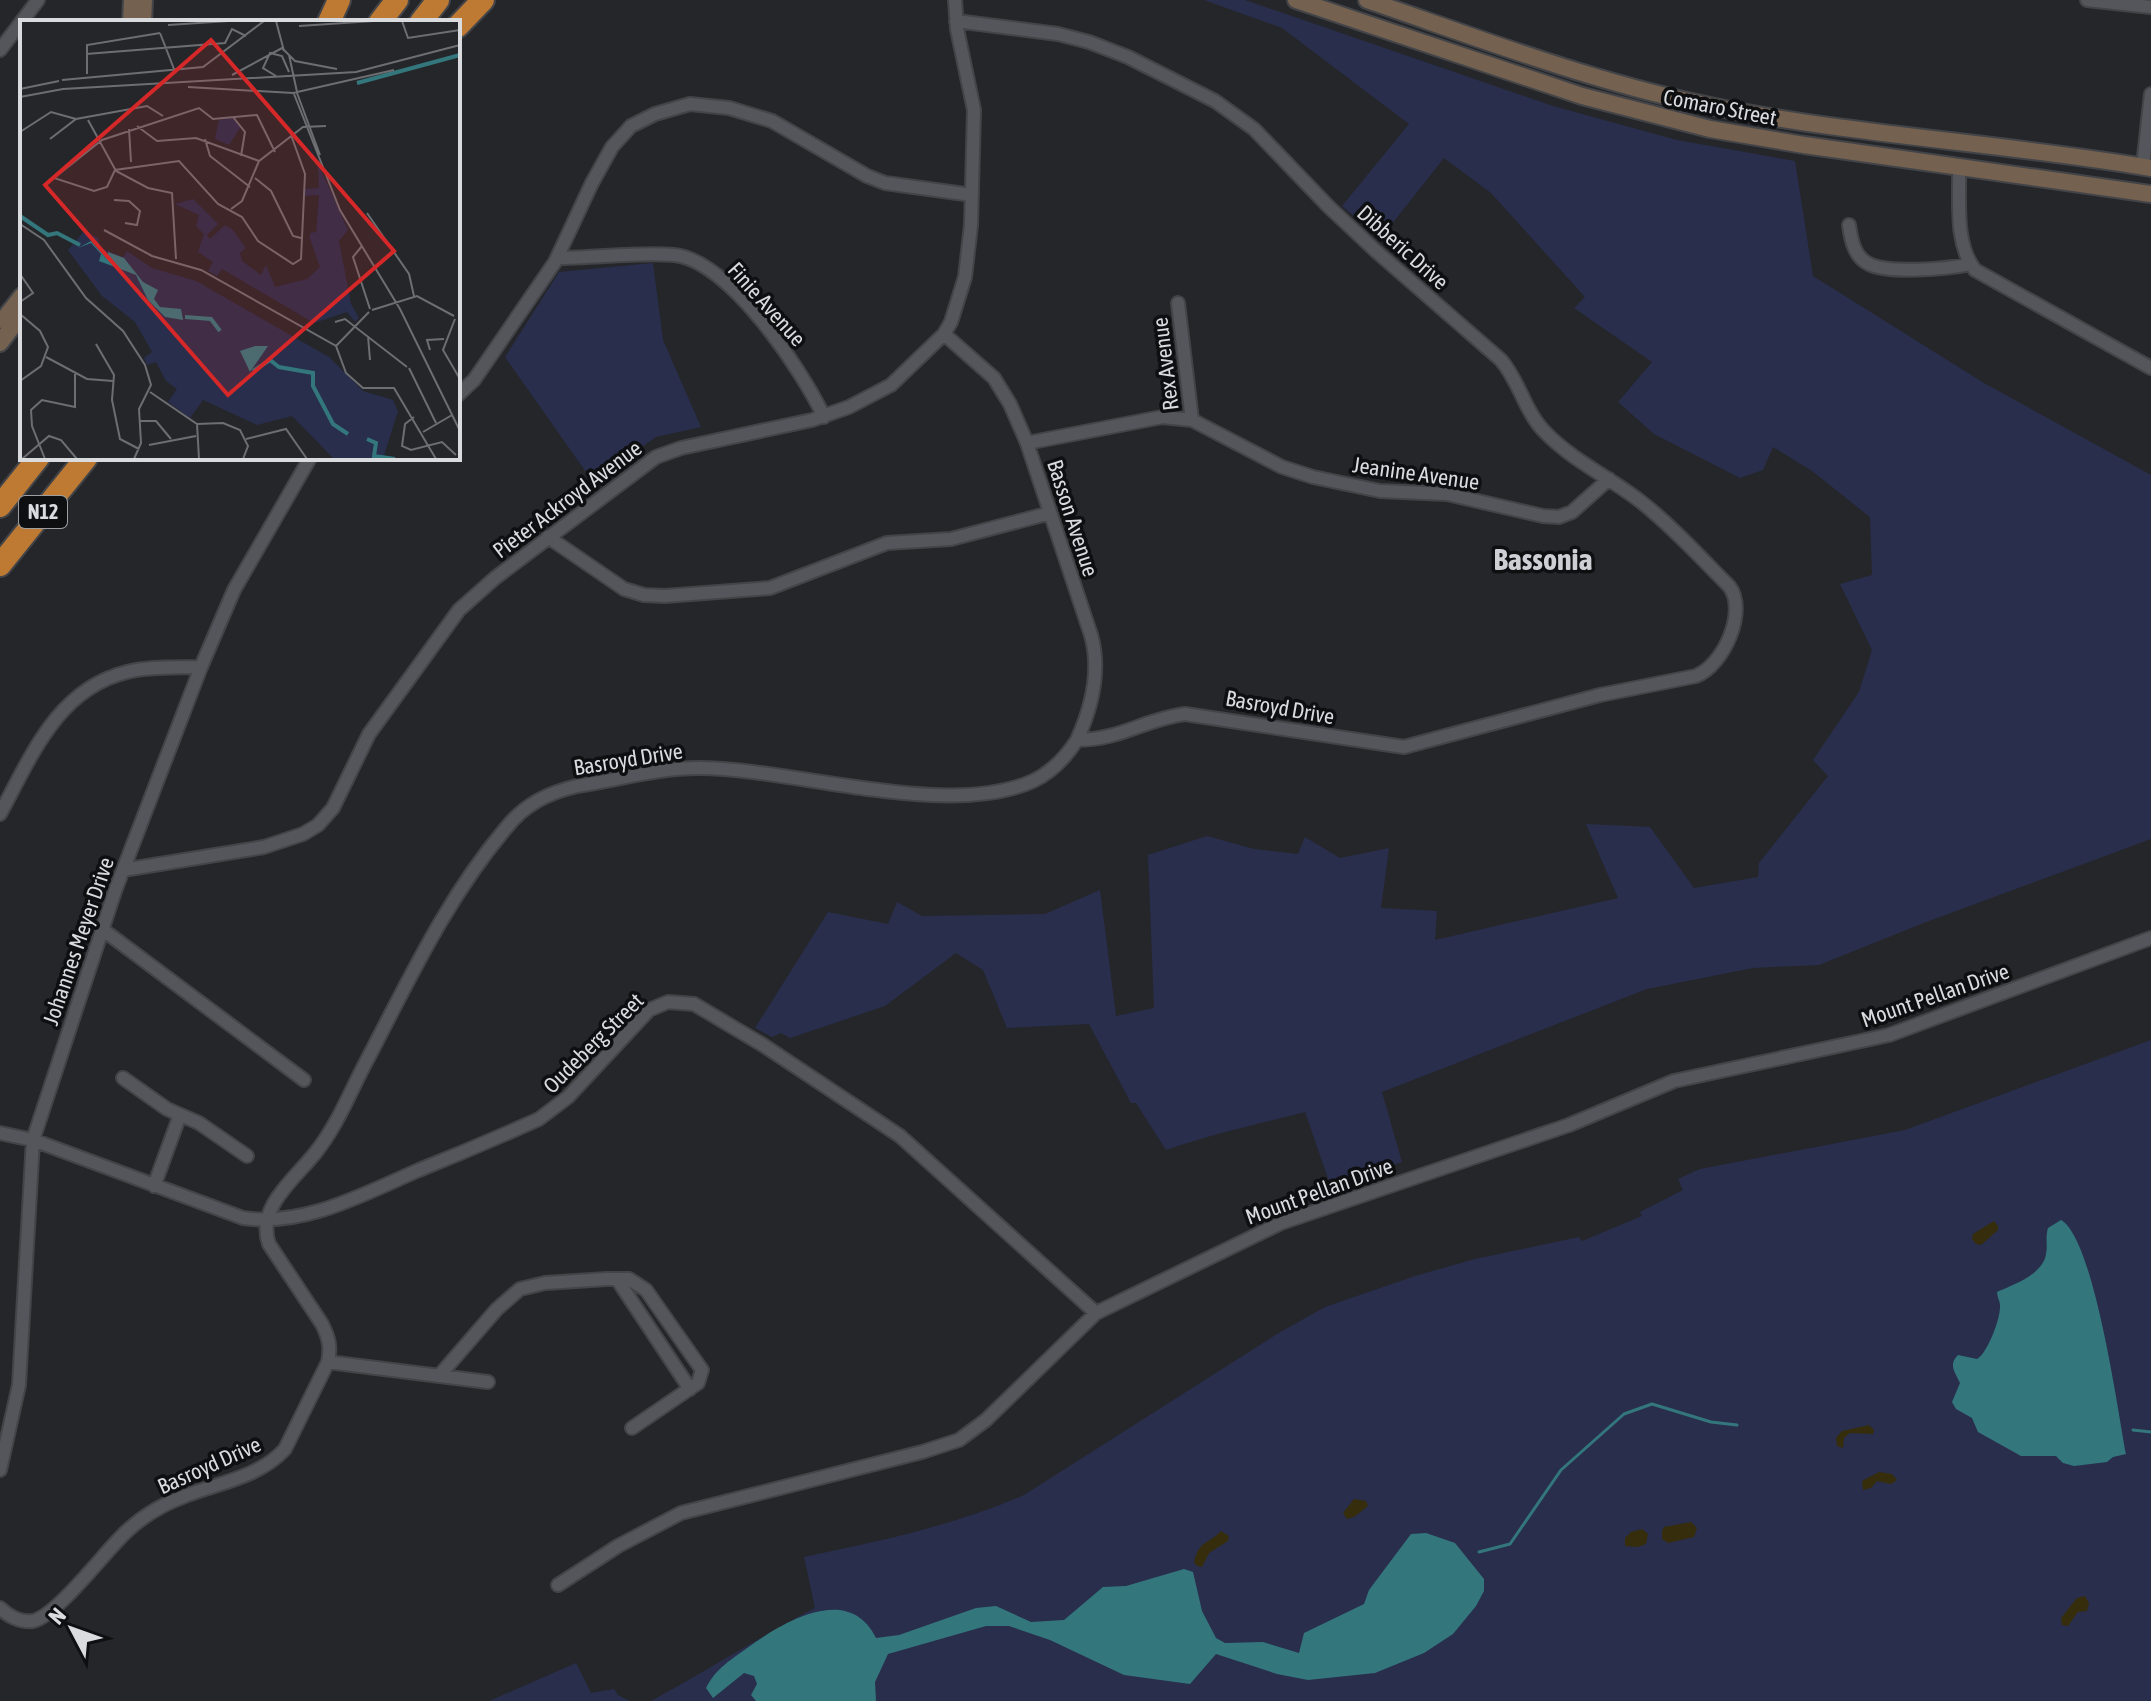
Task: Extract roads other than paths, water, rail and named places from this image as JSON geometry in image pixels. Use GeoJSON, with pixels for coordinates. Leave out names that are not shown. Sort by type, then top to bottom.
{"type":"FeatureCollection","features":[{"type":"Feature","properties":{"kind":"highway"},"geometry":{"type":"LineString","coordinates":[[330,20],[339,0]]}},
{"type":"Feature","properties":{"kind":"highway"},"geometry":{"type":"LineString","coordinates":[[382,20],[397,0]]}},
{"type":"Feature","properties":{"kind":"highway"},"geometry":{"type":"LineString","coordinates":[[423,20],[438,0]]}},
{"type":"Feature","properties":{"kind":"highway"},"geometry":{"type":"LineString","coordinates":[[460,24],[483,0]]}},
{"type":"Feature","properties":{"kind":"highway","name":"N12"},"geometry":{"type":"LineString","coordinates":[[0,506],[36,460]]}},
{"type":"Feature","properties":{"kind":"highway","name":"N12"},"geometry":{"type":"LineString","coordinates":[[0,565],[84,460]]}},
{"type":"Feature","properties":{"kind":"street"},"geometry":{"type":"LineString","coordinates":[[23,20],[38,0]]}},
{"type":"Feature","properties":{"kind":"street"},"geometry":{"type":"LineString","coordinates":[[131,20],[132,0]]}},
{"type":"Feature","properties":{"kind":"street"},"geometry":{"type":"LineString","coordinates":[[143,20],[144,0]]}},
{"type":"Feature","properties":{"kind":"street","name":"Pieter Ackroyd Avenue"},"geometry":{"type":"LineString","coordinates":[[123,870],[264,847],[303,834],[318,825],[333,808],[363,745],[451,619],[480,590],[656,457],[691,446],[824,417],[861,402],[891,385],[944,334],[956,310],[965,277],[970,248],[972,195],[973,103],[956,21],[955,0]]}},
{"type":"Feature","properties":{"kind":"street","name":"Comaro Street"},"geometry":{"type":"LineString","coordinates":[[1296,0],[1540,83],[1636,112],[1742,135],[2151,194]]}},
{"type":"Feature","properties":{"kind":"street","name":"Comaro Street"},"geometry":{"type":"LineString","coordinates":[[1367,0],[1578,70],[1651,92],[1725,109],[2147,167]]}},
{"type":"Feature","properties":{"kind":"street"},"geometry":{"type":"LineString","coordinates":[[2087,0],[2151,7]]}},
{"type":"Feature","properties":{"kind":"street","name":"Dibberic Drive"},"geometry":{"type":"LineString","coordinates":[[956,21],[1058,34],[1089,42],[1128,57],[1236,114],[1377,252],[1501,360],[1515,378],[1534,418],[1547,435],[1670,527],[1729,586],[1737,603],[1734,621]]}},
{"type":"Feature","properties":{"kind":"street"},"geometry":{"type":"LineString","coordinates":[[0,50],[20,24]]}},
{"type":"Feature","properties":{"kind":"street"},"geometry":{"type":"LineString","coordinates":[[2147,167],[2151,94]]}},
{"type":"Feature","properties":{"kind":"street"},"geometry":{"type":"LineString","coordinates":[[460,393],[474,380],[557,258],[592,183],[619,138],[645,118],[690,104],[720,106],[772,121],[867,176],[885,183],[972,195]]}},
{"type":"Feature","properties":{"kind":"street"},"geometry":{"type":"LineString","coordinates":[[1959,166],[1962,243],[1979,274],[2151,368]]}},
{"type":"Feature","properties":{"kind":"street"},"geometry":{"type":"LineString","coordinates":[[1849,225],[1856,252],[1870,265],[1925,270],[1971,264]]}},
{"type":"Feature","properties":{"kind":"street","name":"Finie Avenue"},"geometry":{"type":"LineString","coordinates":[[557,258],[674,255],[705,267],[734,291],[801,372],[824,417]]}},
{"type":"Feature","properties":{"kind":"street"},"geometry":{"type":"LineString","coordinates":[[0,324],[20,299]]}},
{"type":"Feature","properties":{"kind":"street","name":"Rex Avenue"},"geometry":{"type":"LineString","coordinates":[[1178,303],[1192,420]]}},
{"type":"Feature","properties":{"kind":"street"},"geometry":{"type":"LineString","coordinates":[[0,343],[20,317]]}},
{"type":"Feature","properties":{"kind":"street","name":"Basson Avenue"},"geometry":{"type":"LineString","coordinates":[[944,334],[998,383],[1027,443],[1091,635],[1096,659],[1089,705],[1077,740]]}},
{"type":"Feature","properties":{"kind":"street","name":"Jeanine Avenue"},"geometry":{"type":"LineString","coordinates":[[1027,443],[1162,417],[1192,420],[1282,467],[1313,477],[1380,491],[1456,495],[1559,517],[1572,512],[1609,479]]}},
{"type":"Feature","properties":{"kind":"street","name":"Johannes Meyer Drive"},"geometry":{"type":"LineString","coordinates":[[0,1470],[19,1385],[33,1140],[102,929],[201,667],[234,590],[309,460]]}},
{"type":"Feature","properties":{"kind":"street"},"geometry":{"type":"LineString","coordinates":[[548,537],[624,589],[644,595],[665,596],[770,588],[887,543],[951,539],[1050,513]]}},
{"type":"Feature","properties":{"kind":"street","name":"Basroyd Drive"},"geometry":{"type":"LineString","coordinates":[[266,1221],[273,1204],[318,1150],[330,1130],[443,914],[506,827],[537,800],[577,786],[697,768],[931,795],[989,792],[1020,786],[1043,776],[1064,758],[1077,740],[1107,738],[1166,717],[1196,713],[1404,747],[1600,695],[1704,673],[1719,658],[1734,621]]}},
{"type":"Feature","properties":{"kind":"street"},"geometry":{"type":"LineString","coordinates":[[0,814],[46,731],[59,712],[71,702],[130,671],[201,667]]}},
{"type":"Feature","properties":{"kind":"street"},"geometry":{"type":"LineString","coordinates":[[102,929],[304,1080]]}},
{"type":"Feature","properties":{"kind":"street","name":"Mount Pellan Drive"},"geometry":{"type":"LineString","coordinates":[[558,1585],[618,1546],[681,1513],[959,1440],[986,1420],[1096,1313],[1281,1223],[1569,1125],[1674,1081],[1889,1035],[2151,938]]}},
{"type":"Feature","properties":{"kind":"street","name":"Oudeberg Street"},"geometry":{"type":"LineString","coordinates":[[0,1133],[33,1140],[227,1213],[266,1221],[296,1217],[335,1206],[539,1119],[568,1097],[645,1014],[661,1003],[679,1001],[694,1004],[718,1016],[900,1136],[1096,1313]]}},
{"type":"Feature","properties":{"kind":"street"},"geometry":{"type":"LineString","coordinates":[[123,1078],[247,1156]]}},
{"type":"Feature","properties":{"kind":"street"},"geometry":{"type":"LineString","coordinates":[[154,1186],[180,1115]]}},
{"type":"Feature","properties":{"kind":"street"},"geometry":{"type":"LineString","coordinates":[[266,1221],[267,1237],[273,1251],[328,1336],[328,1362],[488,1382]]}},
{"type":"Feature","properties":{"kind":"street"},"geometry":{"type":"LineString","coordinates":[[617,1279],[690,1389]]}},
{"type":"Feature","properties":{"kind":"street"},"geometry":{"type":"LineString","coordinates":[[439,1376],[497,1309],[520,1289],[545,1283],[629,1279],[646,1290],[702,1370],[698,1383],[632,1428]]}},
{"type":"Feature","properties":{"kind":"street","name":"Basroyd Drive"},"geometry":{"type":"LineString","coordinates":[[0,1608],[11,1617],[31,1621],[50,1612],[120,1538],[150,1513],[184,1496],[249,1473],[274,1459],[290,1441],[328,1362]]}},
{"type":"Feature","properties":{"kind":"waterway"},"geometry":{"type":"LineString","coordinates":[[1479,1552],[1510,1544],[1561,1470],[1624,1414],[1652,1404],[1711,1422],[1737,1425]]}},
{"type":"Feature","properties":{"kind":"waterway"},"geometry":{"type":"LineString","coordinates":[[2133,1430],[2151,1432]]}},
{"type":"Feature","properties":{"kind":"district","name":"Bassonia"},"geometry":{"type":"Point","coordinates":[1543,560]}}]}
